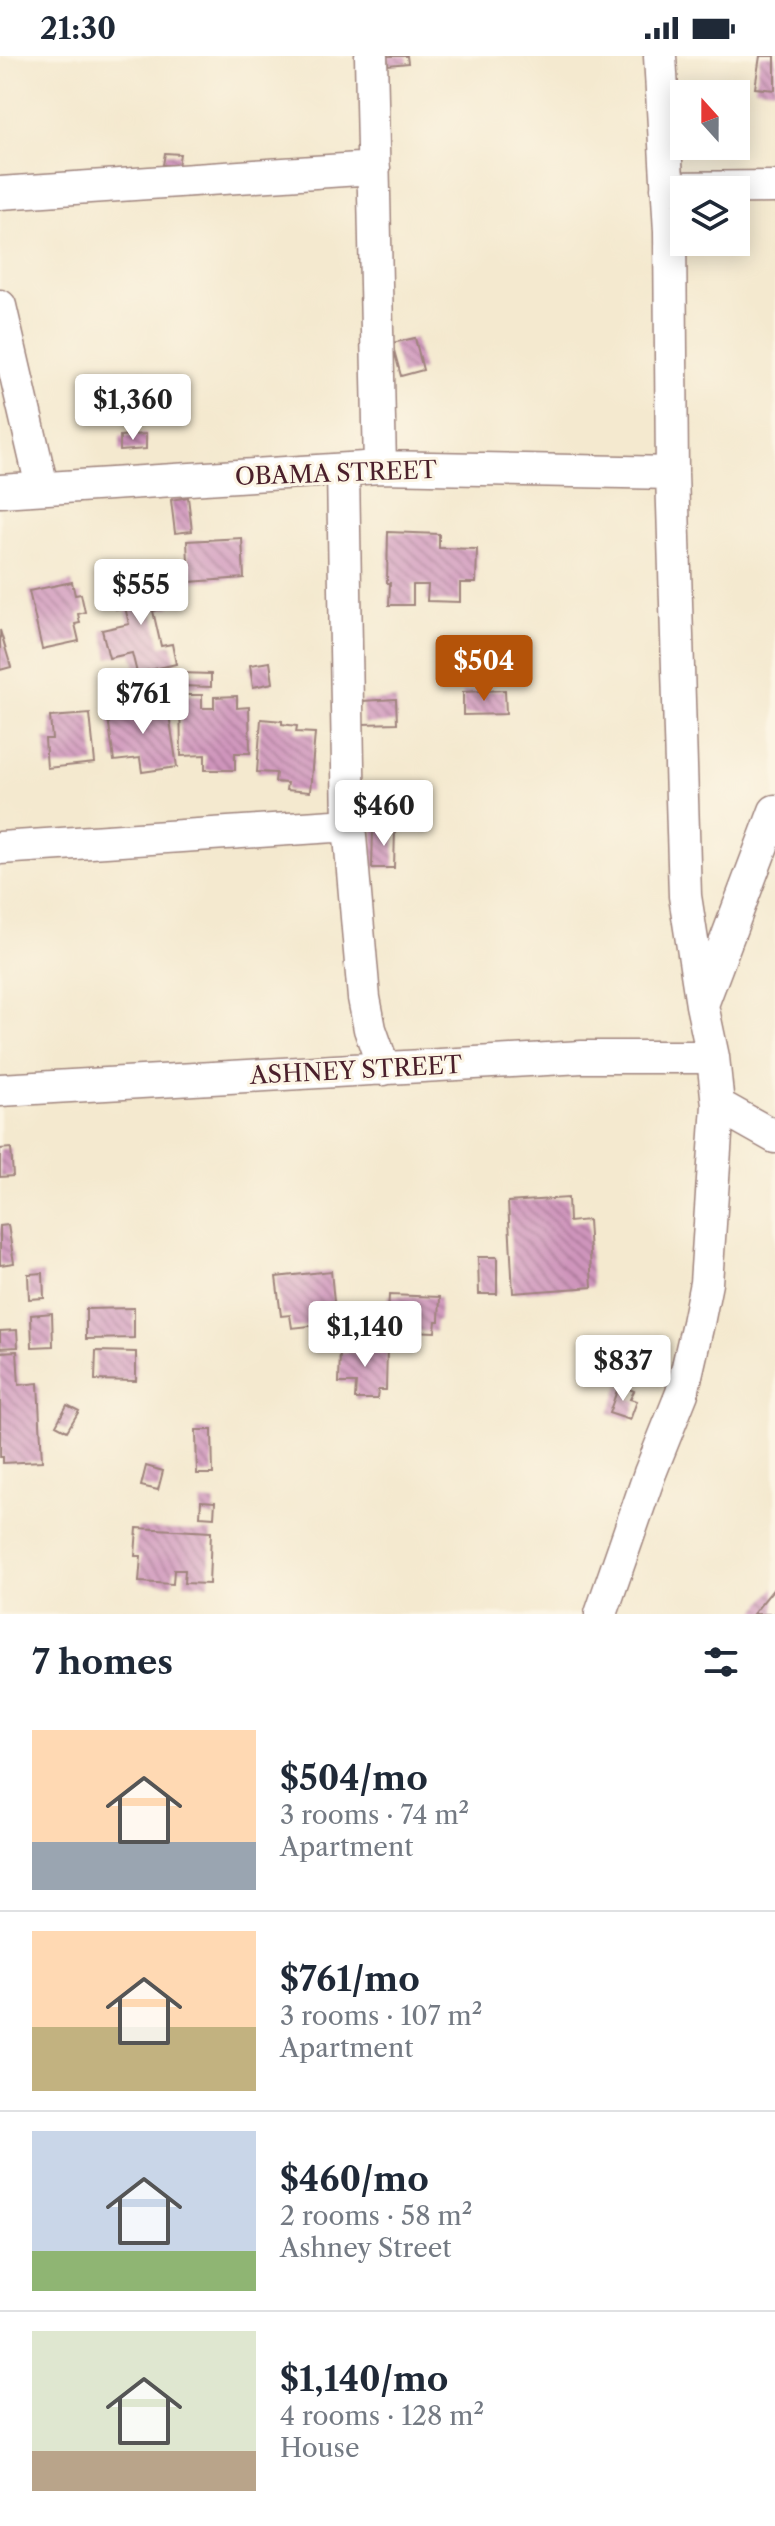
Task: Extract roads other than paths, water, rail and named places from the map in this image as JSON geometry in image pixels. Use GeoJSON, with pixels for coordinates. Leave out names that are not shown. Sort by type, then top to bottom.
{"type":"FeatureCollection","features":[{"type":"Feature","properties":{"kind":"street"},"geometry":{"type":"LineString","coordinates":[[371,56],[380,467]]}},
{"type":"Feature","properties":{"kind":"street"},"geometry":{"type":"LineString","coordinates":[[601,1614],[685,1379],[706,1283],[718,1105],[713,1057],[685,896],[667,188],[660,56]]}},
{"type":"Feature","properties":{"kind":"street"},"geometry":{"type":"LineString","coordinates":[[0,193],[374,168]]}},
{"type":"Feature","properties":{"kind":"street"},"geometry":{"type":"LineString","coordinates":[[667,188],[775,187]]}},
{"type":"Feature","properties":{"kind":"street"},"geometry":{"type":"LineString","coordinates":[[0,306],[42,487]]}},
{"type":"Feature","properties":{"kind":"street","name":"OBAMA STREET"},"geometry":{"type":"LineString","coordinates":[[0,491],[380,467],[672,473]]}},
{"type":"Feature","properties":{"kind":"street"},"geometry":{"type":"LineString","coordinates":[[343,470],[349,825],[364,998],[370,1029],[384,1069]]}},
{"type":"Feature","properties":{"kind":"street"},"geometry":{"type":"LineString","coordinates":[[702,1005],[775,811]]}},
{"type":"Feature","properties":{"kind":"street"},"geometry":{"type":"LineString","coordinates":[[0,848],[349,825]]}},
{"type":"Feature","properties":{"kind":"street","name":"ASHNEY STREET"},"geometry":{"type":"LineString","coordinates":[[0,1090],[582,1057],[713,1057]]}},
{"type":"Feature","properties":{"kind":"street"},"geometry":{"type":"LineString","coordinates":[[718,1105],[775,1137]]}}]}
